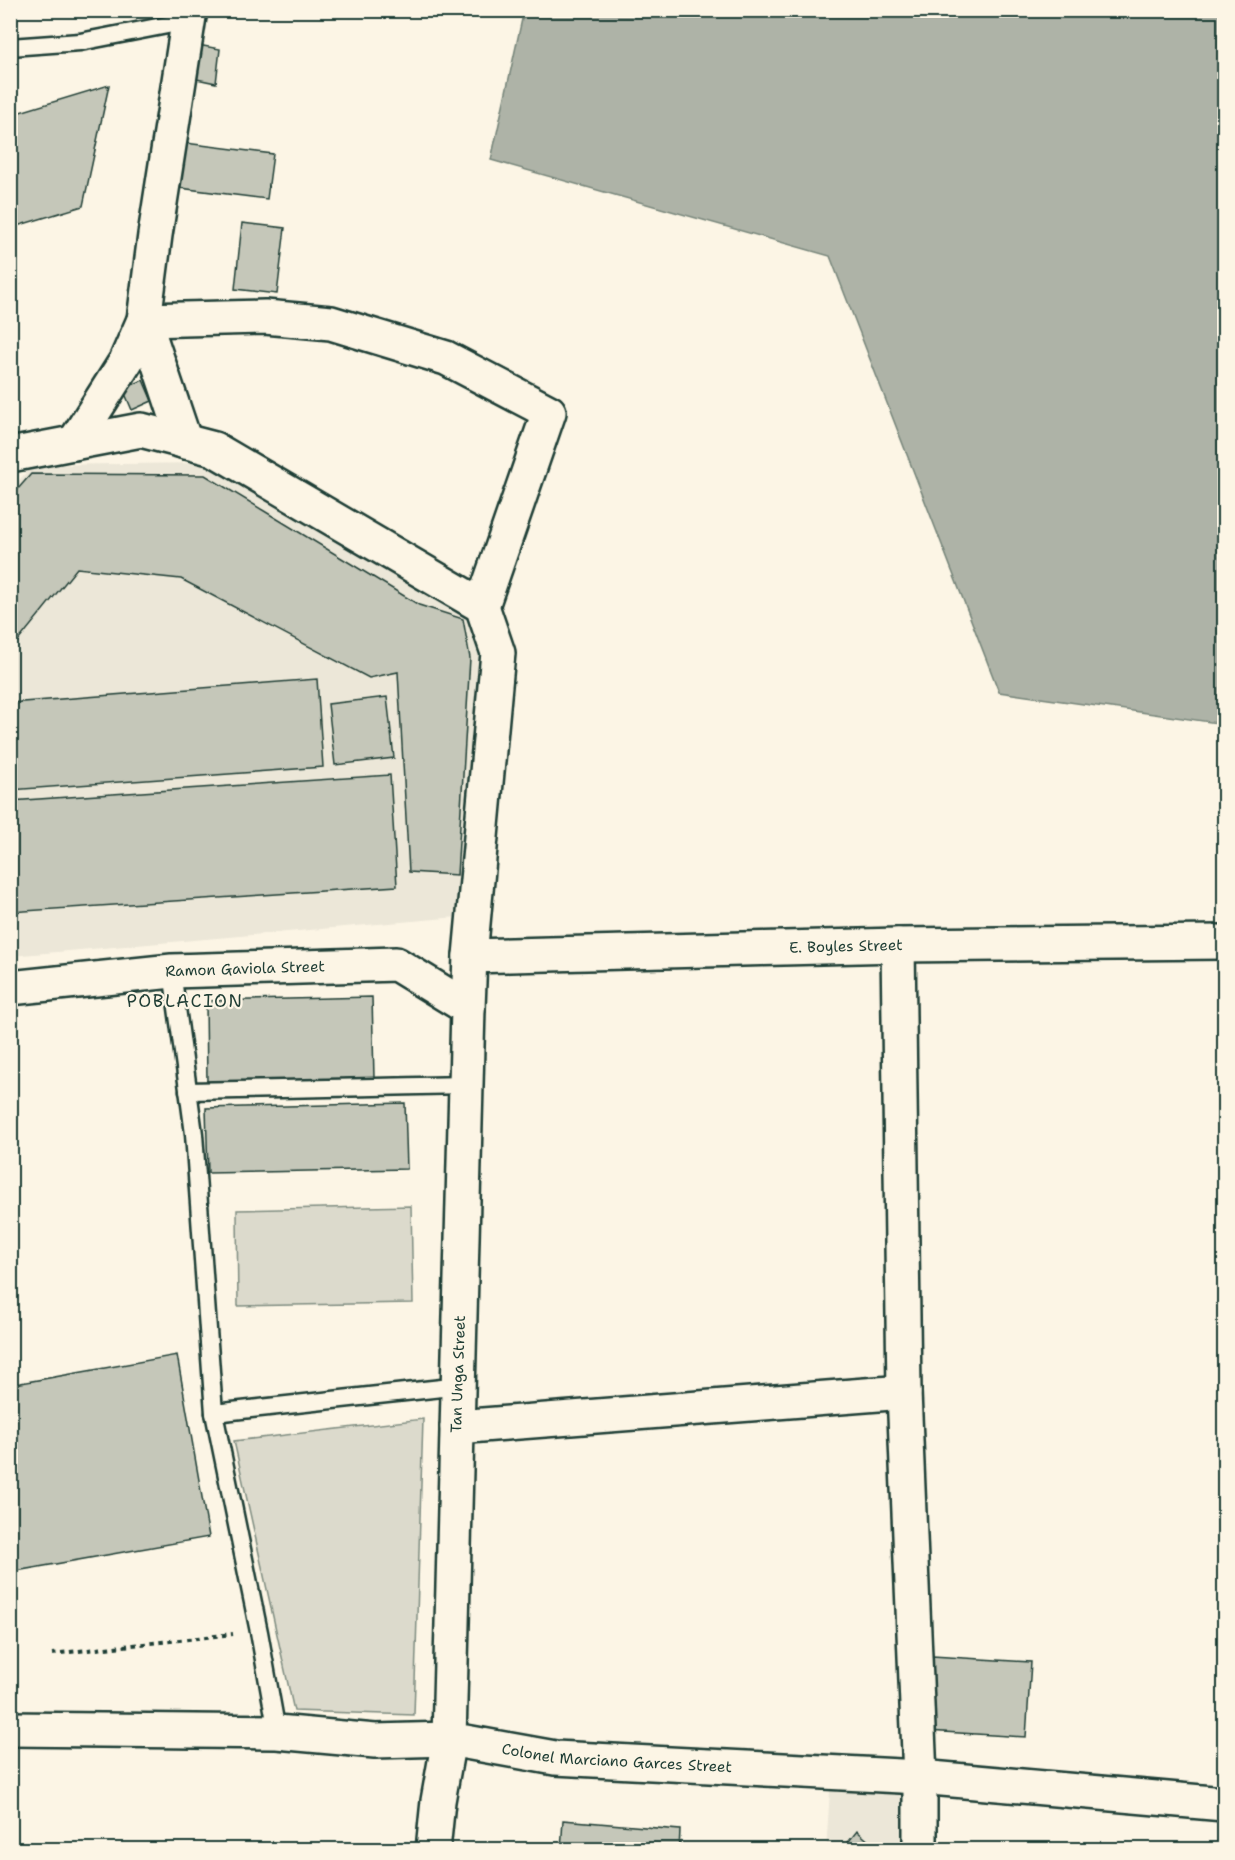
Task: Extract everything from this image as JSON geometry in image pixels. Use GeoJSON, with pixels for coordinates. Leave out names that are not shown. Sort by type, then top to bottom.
{"type":"FeatureCollection","features":[{"type":"Feature","properties":{"kind":"street"},"geometry":{"type":"LineString","coordinates":[[74,443],[126,361],[144,320],[189,16]]}},
{"type":"Feature","properties":{"kind":"street"},"geometry":{"type":"LineString","coordinates":[[10,455],[141,430],[214,449],[482,606],[549,412],[446,358],[332,323],[265,317],[144,320]]}},
{"type":"Feature","properties":{"kind":"street"},"geometry":{"type":"LineString","coordinates":[[144,320],[185,442]]}},
{"type":"Feature","properties":{"kind":"street","name":"Tan Unga Street"},"geometry":{"type":"LineString","coordinates":[[433,1850],[438,1800],[449,1739],[470,956],[498,653],[482,606]]}},
{"type":"Feature","properties":{"kind":"street","name":"E. Boyles Street"},"geometry":{"type":"LineString","coordinates":[[470,956],[898,945],[1224,942]]}},
{"type":"Feature","properties":{"kind":"street"},"geometry":{"type":"LineString","coordinates":[[898,945],[904,1392],[920,1778],[920,1850]]}},
{"type":"Feature","properties":{"kind":"street","name":"Ramon Gaviola Street"},"geometry":{"type":"LineString","coordinates":[[10,988],[172,971],[396,964],[468,1008]]}},
{"type":"Feature","properties":{"kind":"street"},"geometry":{"type":"LineString","coordinates":[[457,1427],[904,1392]]}},
{"type":"Feature","properties":{"kind":"street","name":"Colonel Marciano Garces Street"},"geometry":{"type":"LineString","coordinates":[[10,1729],[277,1732],[375,1741],[449,1739],[555,1758],[920,1778],[1224,1804]]}},
{"type":"Feature","properties":{"kind":"lane"},"geometry":{"type":"LineString","coordinates":[[10,47],[80,42],[189,16]]}},
{"type":"Feature","properties":{"kind":"lane"},"geometry":{"type":"LineString","coordinates":[[172,971],[194,1134],[214,1413],[277,1732]]}},
{"type":"Feature","properties":{"kind":"lane"},"geometry":{"type":"LineString","coordinates":[[188,1091],[466,1085]]}},
{"type":"Feature","properties":{"kind":"lane"},"geometry":{"type":"LineString","coordinates":[[214,1413],[459,1386]]}},
{"type":"Feature","properties":{"kind":"path"},"geometry":{"type":"LineString","coordinates":[[52,1654],[259,1632]]}},
{"type":"Feature","properties":{"kind":"shaded area"},"geometry":{"type":"Polygon","coordinates":[[[524,10],[1224,11],[1224,724],[999,692],[830,256],[491,160],[524,10]]]}},
{"type":"Feature","properties":{"kind":"shaded area"},"geometry":{"type":"Polygon","coordinates":[[[207,463],[468,617],[480,660],[458,917],[11,956],[10,490],[33,465],[207,463]]]}},
{"type":"Feature","properties":{"kind":"shaded area"},"geometry":{"type":"Polygon","coordinates":[[[411,1206],[413,1303],[238,1306],[237,1210],[411,1206]]]}},
{"type":"Feature","properties":{"kind":"shaded area"},"geometry":{"type":"Polygon","coordinates":[[[423,1419],[414,1715],[294,1711],[234,1441],[423,1419]]]}},
{"type":"Feature","properties":{"kind":"shaded area"},"geometry":{"type":"Polygon","coordinates":[[[830,1791],[915,1796],[911,1849],[826,1850],[830,1791]]]}},
{"type":"Feature","properties":{"kind":"building"},"geometry":{"type":"Polygon","coordinates":[[[187,43],[220,49],[216,83],[182,76],[187,43]]]}},
{"type":"Feature","properties":{"kind":"building"},"geometry":{"type":"Polygon","coordinates":[[[109,85],[83,206],[10,228],[10,115],[109,85]]]}},
{"type":"Feature","properties":{"kind":"building"},"geometry":{"type":"Polygon","coordinates":[[[185,143],[273,154],[267,199],[180,188],[185,143]]]}},
{"type":"Feature","properties":{"kind":"building"},"geometry":{"type":"Polygon","coordinates":[[[242,223],[285,228],[277,294],[235,289],[242,223]]]}},
{"type":"Feature","properties":{"kind":"building"},"geometry":{"type":"Polygon","coordinates":[[[143,380],[152,401],[132,410],[123,389],[143,380]]]}},
{"type":"Feature","properties":{"kind":"building"},"geometry":{"type":"Polygon","coordinates":[[[31,474],[205,475],[419,605],[463,619],[470,658],[457,875],[409,872],[398,672],[369,678],[181,579],[77,568],[10,651],[10,498],[31,474]]]}},
{"type":"Feature","properties":{"kind":"building"},"geometry":{"type":"Polygon","coordinates":[[[317,679],[323,767],[10,790],[10,703],[317,679]]]}},
{"type":"Feature","properties":{"kind":"building"},"geometry":{"type":"Polygon","coordinates":[[[387,697],[394,758],[335,765],[328,704],[387,697]]]}},
{"type":"Feature","properties":{"kind":"building"},"geometry":{"type":"Polygon","coordinates":[[[390,775],[397,886],[10,912],[10,801],[390,775]]]}},
{"type":"Feature","properties":{"kind":"building"},"geometry":{"type":"Polygon","coordinates":[[[372,997],[374,1078],[207,1082],[206,1001],[372,997]]]}},
{"type":"Feature","properties":{"kind":"building"},"geometry":{"type":"Polygon","coordinates":[[[405,1103],[407,1169],[208,1173],[206,1108],[405,1103]]]}},
{"type":"Feature","properties":{"kind":"building"},"geometry":{"type":"Polygon","coordinates":[[[177,1355],[209,1537],[10,1572],[10,1385],[177,1355]]]}},
{"type":"Feature","properties":{"kind":"building"},"geometry":{"type":"Polygon","coordinates":[[[932,1656],[1031,1662],[1026,1737],[927,1731],[932,1656]]]}},
{"type":"Feature","properties":{"kind":"building"},"geometry":{"type":"Polygon","coordinates":[[[563,1820],[680,1830],[679,1850],[561,1850],[563,1820]]]}},
{"type":"Feature","properties":{"kind":"building"},"geometry":{"type":"Polygon","coordinates":[[[857,1831],[879,1850],[842,1850],[857,1831]]]}},
{"type":"Feature","properties":{"kind":"district","name":"POBLACION"},"geometry":{"type":"Point","coordinates":[185,1001]}}]}
